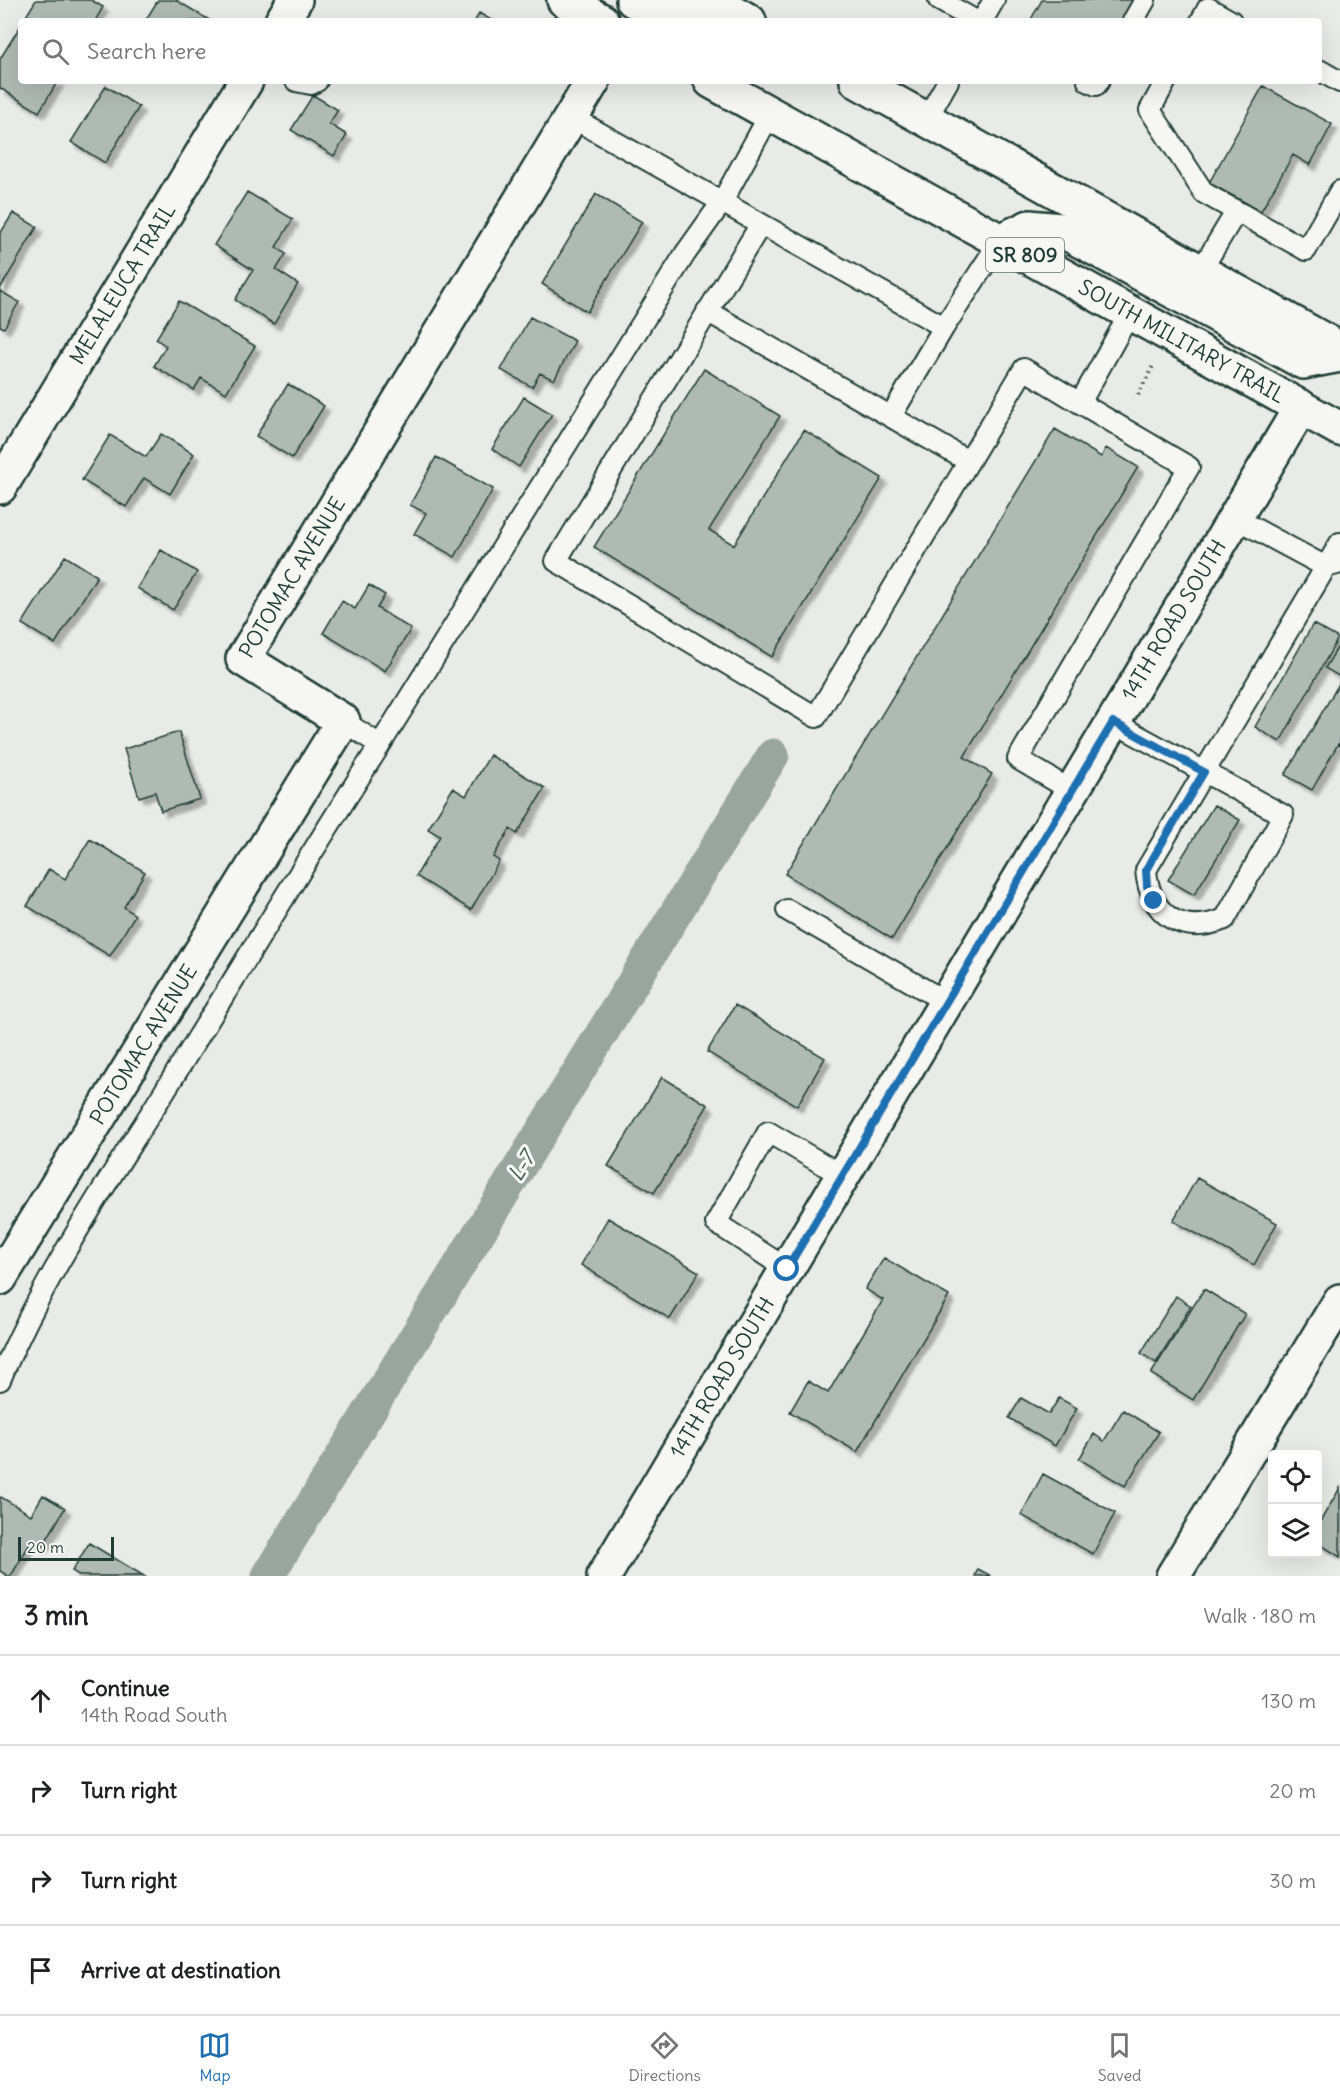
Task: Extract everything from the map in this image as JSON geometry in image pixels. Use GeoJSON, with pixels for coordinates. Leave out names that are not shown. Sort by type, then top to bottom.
{"type":"FeatureCollection","features":[{"type":"Feature","properties":{"kind":"street"},"geometry":{"type":"LineString","coordinates":[[284,18],[295,0]]}},
{"type":"Feature","properties":{"kind":"street"},"geometry":{"type":"LineString","coordinates":[[564,0],[597,18]]}},
{"type":"Feature","properties":{"kind":"street"},"geometry":{"type":"LineString","coordinates":[[633,0],[648,8],[689,15],[715,1],[744,18]]}},
{"type":"Feature","properties":{"kind":"street","name":"MELALEUCA TRAIL"},"geometry":{"type":"LineString","coordinates":[[0,487],[244,84]]}},
{"type":"Feature","properties":{"kind":"street","name":"POTOMAC AVENUE"},"geometry":{"type":"LineString","coordinates":[[0,1278],[343,721],[243,659],[591,84]]}},
{"type":"Feature","properties":{"kind":"street","name":"SOUTH MILITARY TRAIL"},"geometry":{"type":"LineString","coordinates":[[716,84],[1340,429]]}},
{"type":"Feature","properties":{"kind":"street"},"geometry":{"type":"LineString","coordinates":[[862,84],[1340,349]]}},
{"type":"Feature","properties":{"kind":"street"},"geometry":{"type":"LineString","coordinates":[[1000,241],[1029,227],[1061,230],[1303,362],[1340,355]]}},
{"type":"Feature","properties":{"kind":"street","name":"14TH ROAD SOUTH"},"geometry":{"type":"LineString","coordinates":[[604,1576],[1301,407]]}},
{"type":"Feature","properties":{"kind":"street"},"geometry":{"type":"LineString","coordinates":[[1173,1576],[1340,1301]]}},
{"type":"Feature","properties":{"kind":"lane"},"geometry":{"type":"LineString","coordinates":[[939,0],[971,18]]}},
{"type":"Feature","properties":{"kind":"lane"},"geometry":{"type":"LineString","coordinates":[[984,18],[994,0]]}},
{"type":"Feature","properties":{"kind":"lane"},"geometry":{"type":"LineString","coordinates":[[1135,18],[1145,0]]}},
{"type":"Feature","properties":{"kind":"lane"},"geometry":{"type":"LineString","coordinates":[[1203,18],[1208,8],[1226,18]]}},
{"type":"Feature","properties":{"kind":"lane"},"geometry":{"type":"LineString","coordinates":[[1322,72],[1340,82]]}},
{"type":"Feature","properties":{"kind":"lane"},"geometry":{"type":"LineString","coordinates":[[926,120],[946,84]]}},
{"type":"Feature","properties":{"kind":"lane"},"geometry":{"type":"LineString","coordinates":[[1164,84],[1150,110],[1204,193],[1305,250],[1340,191]]}},
{"type":"Feature","properties":{"kind":"lane"},"geometry":{"type":"LineString","coordinates":[[0,1380],[15,1344],[70,1246],[308,856],[380,745],[685,254],[722,202],[770,114]]}},
{"type":"Feature","properties":{"kind":"lane"},"geometry":{"type":"LineString","coordinates":[[571,117],[944,327]]}},
{"type":"Feature","properties":{"kind":"lane"},"geometry":{"type":"LineString","coordinates":[[1200,272],[1236,212]]}},
{"type":"Feature","properties":{"kind":"lane"},"geometry":{"type":"LineString","coordinates":[[761,224],[556,561],[816,717],[1024,369],[1189,467],[1018,759],[1072,791]]}},
{"type":"Feature","properties":{"kind":"lane"},"geometry":{"type":"LineString","coordinates":[[891,416],[944,327],[1000,241]]}},
{"type":"Feature","properties":{"kind":"lane"},"geometry":{"type":"LineString","coordinates":[[707,311],[969,461]]}},
{"type":"Feature","properties":{"kind":"lane"},"geometry":{"type":"LineString","coordinates":[[1080,403],[1130,313]]}},
{"type":"Feature","properties":{"kind":"lane"},"geometry":{"type":"LineString","coordinates":[[1235,518],[1333,565]]}},
{"type":"Feature","properties":{"kind":"lane"},"geometry":{"type":"LineString","coordinates":[[1113,722],[1204,772],[1283,815],[1225,919],[1209,925],[1193,926],[1178,922],[1164,914],[1154,901],[1147,886],[1146,870],[1204,772],[1333,565],[1340,543]]}},
{"type":"Feature","properties":{"kind":"lane"},"geometry":{"type":"LineString","coordinates":[[343,721],[380,745]]}},
{"type":"Feature","properties":{"kind":"lane"},"geometry":{"type":"LineString","coordinates":[[787,910],[946,1002]]}},
{"type":"Feature","properties":{"kind":"lane"},"geometry":{"type":"LineString","coordinates":[[787,1269],[716,1223],[768,1132],[843,1176]]}},
{"type":"Feature","properties":{"kind":"path"},"geometry":{"type":"LineString","coordinates":[[1138,395],[1153,366]]}},
{"type":"Feature","properties":{"kind":"building"},"geometry":{"type":"Polygon","coordinates":[[[36,0],[91,0],[103,7],[97,18],[25,18],[36,0]]]}},
{"type":"Feature","properties":{"kind":"building"},"geometry":{"type":"Polygon","coordinates":[[[158,0],[176,0],[206,18],[147,18],[158,0]]]}},
{"type":"Feature","properties":{"kind":"building"},"geometry":{"type":"Polygon","coordinates":[[[1042,0],[1136,0],[1126,18],[1032,18],[1042,0]]]}},
{"type":"Feature","properties":{"kind":"building"},"geometry":{"type":"Polygon","coordinates":[[[479,13],[488,18],[476,18],[479,13]]]}},
{"type":"Feature","properties":{"kind":"building"},"geometry":{"type":"Polygon","coordinates":[[[18,30],[18,84],[56,84],[39,112],[0,88],[0,59],[18,30]]]}},
{"type":"Feature","properties":{"kind":"building"},"geometry":{"type":"Polygon","coordinates":[[[106,86],[139,107],[105,163],[71,142],[106,86]]]}},
{"type":"Feature","properties":{"kind":"building"},"geometry":{"type":"Polygon","coordinates":[[[1263,86],[1332,124],[1310,165],[1293,155],[1261,211],[1209,183],[1263,86]]]}},
{"type":"Feature","properties":{"kind":"building"},"geometry":{"type":"Polygon","coordinates":[[[313,95],[338,110],[329,124],[347,135],[334,156],[291,130],[313,95]]]}},
{"type":"Feature","properties":{"kind":"building"},"geometry":{"type":"Polygon","coordinates":[[[247,192],[293,219],[276,247],[286,254],[276,270],[298,284],[274,324],[235,300],[253,270],[214,245],[247,192]]]}},
{"type":"Feature","properties":{"kind":"building"},"geometry":{"type":"Polygon","coordinates":[[[596,194],[642,222],[587,312],[542,284],[596,194]]]}},
{"type":"Feature","properties":{"kind":"building"},"geometry":{"type":"Polygon","coordinates":[[[13,213],[37,227],[0,289],[0,234],[13,213]]]}},
{"type":"Feature","properties":{"kind":"building"},"geometry":{"type":"Polygon","coordinates":[[[0,291],[19,302],[4,328],[0,326],[0,291]]]}},
{"type":"Feature","properties":{"kind":"building"},"geometry":{"type":"Polygon","coordinates":[[[179,301],[255,346],[226,393],[201,378],[194,390],[154,366],[166,346],[156,339],[179,301]]]}},
{"type":"Feature","properties":{"kind":"building"},"geometry":{"type":"Polygon","coordinates":[[[530,317],[575,341],[554,380],[540,373],[532,387],[501,370],[530,317]]]}},
{"type":"Feature","properties":{"kind":"building"},"geometry":{"type":"Polygon","coordinates":[[[704,369],[780,416],[709,530],[734,545],[804,430],[882,478],[772,657],[594,547],[704,369]]]}},
{"type":"Feature","properties":{"kind":"building"},"geometry":{"type":"Polygon","coordinates":[[[288,384],[324,406],[292,458],[256,436],[288,384]]]}},
{"type":"Feature","properties":{"kind":"building"},"geometry":{"type":"Polygon","coordinates":[[[524,397],[552,414],[519,467],[492,449],[524,397]]]}},
{"type":"Feature","properties":{"kind":"building"},"geometry":{"type":"Polygon","coordinates":[[[1055,429],[1101,457],[1106,448],[1138,467],[964,757],[992,774],[892,939],[785,874],[1055,429]]]}},
{"type":"Feature","properties":{"kind":"building"},"geometry":{"type":"Polygon","coordinates":[[[161,434],[194,454],[170,494],[144,478],[126,507],[82,480],[110,435],[146,457],[161,434]]]}},
{"type":"Feature","properties":{"kind":"building"},"geometry":{"type":"Polygon","coordinates":[[[436,457],[493,489],[455,557],[414,534],[426,513],[410,505],[436,457]]]}},
{"type":"Feature","properties":{"kind":"building"},"geometry":{"type":"Polygon","coordinates":[[[161,550],[197,572],[173,610],[137,588],[161,550]]]}},
{"type":"Feature","properties":{"kind":"building"},"geometry":{"type":"Polygon","coordinates":[[[65,556],[97,576],[55,644],[22,624],[65,556]]]}},
{"type":"Feature","properties":{"kind":"building"},"geometry":{"type":"Polygon","coordinates":[[[369,585],[385,595],[377,608],[411,629],[385,671],[323,633],[342,601],[355,609],[369,585]]]}},
{"type":"Feature","properties":{"kind":"building"},"geometry":{"type":"Polygon","coordinates":[[[1313,624],[1338,638],[1280,742],[1255,727],[1313,624]]]}},
{"type":"Feature","properties":{"kind":"building"},"geometry":{"type":"Polygon","coordinates":[[[1340,643],[1340,677],[1325,668],[1340,643]]]}},
{"type":"Feature","properties":{"kind":"building"},"geometry":{"type":"Polygon","coordinates":[[[1340,682],[1340,745],[1338,744],[1312,790],[1285,775],[1340,682]]]}},
{"type":"Feature","properties":{"kind":"building"},"geometry":{"type":"Polygon","coordinates":[[[179,732],[200,799],[161,811],[155,792],[139,797],[124,749],[179,732]]]}},
{"type":"Feature","properties":{"kind":"building"},"geometry":{"type":"Polygon","coordinates":[[[490,755],[545,788],[517,834],[510,829],[493,857],[499,861],[471,910],[416,876],[440,836],[428,829],[453,788],[466,796],[490,755]]]}},
{"type":"Feature","properties":{"kind":"building"},"geometry":{"type":"Polygon","coordinates":[[[1214,805],[1240,820],[1194,895],[1168,880],[1214,805]]]}},
{"type":"Feature","properties":{"kind":"building"},"geometry":{"type":"Polygon","coordinates":[[[90,839],[145,872],[124,907],[135,915],[110,956],[27,906],[49,869],[65,879],[90,839]]]}},
{"type":"Feature","properties":{"kind":"building"},"geometry":{"type":"Polygon","coordinates":[[[735,1005],[825,1058],[797,1106],[707,1052],[735,1005]]]}},
{"type":"Feature","properties":{"kind":"building"},"geometry":{"type":"Polygon","coordinates":[[[662,1077],[708,1105],[654,1193],[608,1166],[662,1077]]]}},
{"type":"Feature","properties":{"kind":"building"},"geometry":{"type":"Polygon","coordinates":[[[1197,1178],[1277,1223],[1254,1265],[1173,1221],[1197,1178]]]}},
{"type":"Feature","properties":{"kind":"building"},"geometry":{"type":"Polygon","coordinates":[[[608,1218],[699,1272],[670,1319],[581,1265],[608,1218]]]}},
{"type":"Feature","properties":{"kind":"building"},"geometry":{"type":"Polygon","coordinates":[[[884,1258],[949,1296],[857,1452],[790,1412],[808,1381],[828,1393],[883,1300],[865,1289],[884,1258]]]}},
{"type":"Feature","properties":{"kind":"building"},"geometry":{"type":"Polygon","coordinates":[[[1204,1289],[1245,1314],[1193,1400],[1151,1374],[1204,1289]]]}},
{"type":"Feature","properties":{"kind":"building"},"geometry":{"type":"Polygon","coordinates":[[[1176,1296],[1191,1306],[1156,1363],[1141,1353],[1176,1296]]]}},
{"type":"Feature","properties":{"kind":"building"},"geometry":{"type":"Polygon","coordinates":[[[1021,1398],[1049,1414],[1059,1398],[1077,1408],[1055,1446],[1009,1418],[1021,1398]]]}},
{"type":"Feature","properties":{"kind":"building"},"geometry":{"type":"Polygon","coordinates":[[[1123,1410],[1159,1432],[1125,1486],[1079,1459],[1094,1434],[1104,1441],[1123,1410]]]}},
{"type":"Feature","properties":{"kind":"building"},"geometry":{"type":"Polygon","coordinates":[[[1043,1474],[1115,1513],[1093,1554],[1021,1515],[1043,1474]]]}},
{"type":"Feature","properties":{"kind":"building"},"geometry":{"type":"Polygon","coordinates":[[[1340,1488],[1340,1557],[1322,1546],[1322,1518],[1340,1488]]]}},
{"type":"Feature","properties":{"kind":"building"},"geometry":{"type":"Polygon","coordinates":[[[43,1495],[65,1508],[43,1546],[32,1540],[11,1576],[8,1576],[0,1571],[0,1499],[1,1497],[31,1515],[43,1495]]]}},
{"type":"Feature","properties":{"kind":"building"},"geometry":{"type":"Polygon","coordinates":[[[89,1543],[144,1576],[80,1576],[72,1571],[89,1543]]]}},
{"type":"Feature","properties":{"kind":"building"},"geometry":{"type":"Polygon","coordinates":[[[978,1569],[991,1576],[975,1576],[978,1569]]]}},
{"type":"Feature","properties":{"kind":"waterway","name":"L-7"},"geometry":{"type":"LineString","coordinates":[[268,1576],[773,755]]}},
{"type":"Feature","properties":{"kind":"route"},"geometry":{"type":"LineString","coordinates":[[787,1269],[1113,722],[1204,772],[1146,870],[1147,886],[1154,901]]}}]}
